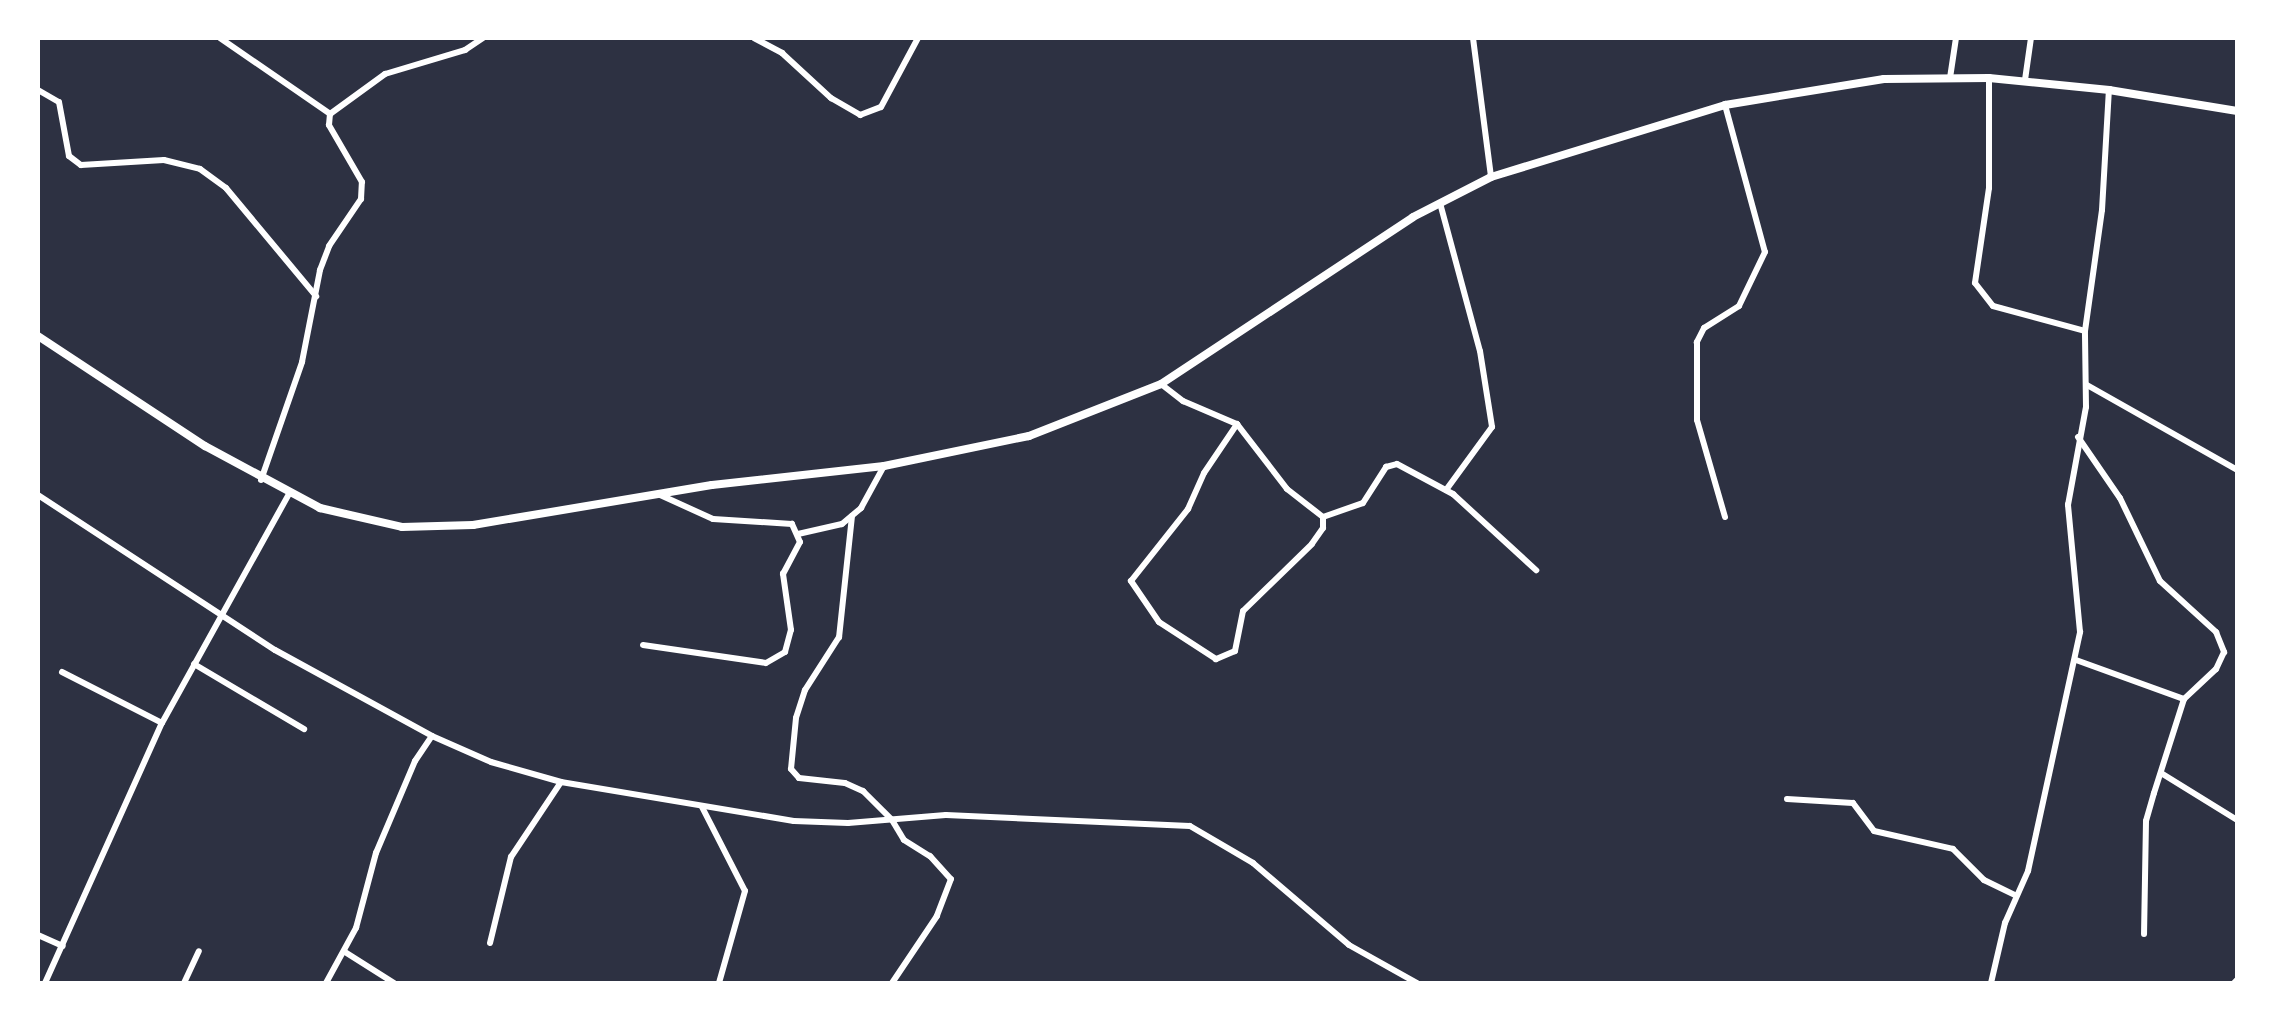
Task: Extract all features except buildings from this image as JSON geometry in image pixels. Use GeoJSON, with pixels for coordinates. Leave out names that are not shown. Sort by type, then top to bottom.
{"type":"FeatureCollection","features":[{"type":"Feature","properties":{"kind":"main road"},"geometry":{"type":"LineString","coordinates":[[38,336],[100,381],[289,494],[350,518],[434,528],[658,494],[884,466],[1029,436],[1161,384],[1440,203],[1491,177],[1725,105],[1884,79],[1989,78],[2109,90],[2237,111]]}},
{"type":"Feature","properties":{"kind":"street"},"geometry":{"type":"LineString","coordinates":[[220,38],[330,114]]}},
{"type":"Feature","properties":{"kind":"street"},"geometry":{"type":"LineString","coordinates":[[261,480],[302,362],[329,246],[361,199],[362,182],[329,125],[330,114],[385,74],[465,50],[483,38]]}},
{"type":"Feature","properties":{"kind":"street"},"geometry":{"type":"LineString","coordinates":[[754,38],[782,53],[831,98],[860,115],[881,107],[918,38]]}},
{"type":"Feature","properties":{"kind":"street"},"geometry":{"type":"LineString","coordinates":[[1473,38],[1491,177]]}},
{"type":"Feature","properties":{"kind":"street"},"geometry":{"type":"LineString","coordinates":[[1950,78],[1956,38]]}},
{"type":"Feature","properties":{"kind":"street"},"geometry":{"type":"LineString","coordinates":[[2025,80],[2031,38]]}},
{"type":"Feature","properties":{"kind":"street"},"geometry":{"type":"LineString","coordinates":[[1989,78],[1989,188],[1975,283],[1993,306],[2085,331]]}},
{"type":"Feature","properties":{"kind":"street"},"geometry":{"type":"LineString","coordinates":[[38,90],[59,102],[69,156],[81,165],[164,160],[200,169],[226,188],[316,296]]}},
{"type":"Feature","properties":{"kind":"street"},"geometry":{"type":"LineString","coordinates":[[1991,983],[2015,895],[2028,871],[2076,660],[2080,598],[2068,505],[2087,385],[2085,331],[2102,210],[2109,90]]}},
{"type":"Feature","properties":{"kind":"street"},"geometry":{"type":"LineString","coordinates":[[1725,105],[1765,252],[1739,306],[1704,328],[1697,342],[1697,420],[1725,517]]}},
{"type":"Feature","properties":{"kind":"street"},"geometry":{"type":"LineString","coordinates":[[1440,203],[1480,351],[1492,427],[1446,490]]}},
{"type":"Feature","properties":{"kind":"street"},"geometry":{"type":"LineString","coordinates":[[1161,384],[1183,401],[1237,424],[1287,489],[1323,517]]}},
{"type":"Feature","properties":{"kind":"street"},"geometry":{"type":"LineString","coordinates":[[2087,385],[2237,470]]}},
{"type":"Feature","properties":{"kind":"street"},"geometry":{"type":"LineString","coordinates":[[1237,424],[1204,473],[1188,509],[1134,571],[1135,591],[1159,622],[1216,659],[1226,658],[1235,651],[1243,611],[1312,544],[1323,528],[1323,517]]}},
{"type":"Feature","properties":{"kind":"street"},"geometry":{"type":"LineString","coordinates":[[2078,437],[2120,498],[2160,581],[2221,640],[2222,660],[2184,699],[2146,821],[2144,934]]}},
{"type":"Feature","properties":{"kind":"street"},"geometry":{"type":"LineString","coordinates":[[1323,517],[1363,503],[1390,464],[1446,490],[1536,570]]}},
{"type":"Feature","properties":{"kind":"street"},"geometry":{"type":"LineString","coordinates":[[798,534],[842,524],[875,489],[884,466]]}},
{"type":"Feature","properties":{"kind":"street"},"geometry":{"type":"LineString","coordinates":[[45,983],[162,723],[220,613],[289,494]]}},
{"type":"Feature","properties":{"kind":"street"},"geometry":{"type":"LineString","coordinates":[[658,494],[713,519],[792,524],[798,534]]}},
{"type":"Feature","properties":{"kind":"street"},"geometry":{"type":"LineString","coordinates":[[38,495],[275,650],[432,736],[491,762],[561,782],[625,789],[702,807],[830,824],[946,815],[1190,826],[1253,863],[1349,945],[1417,983]]}},
{"type":"Feature","properties":{"kind":"street"},"geometry":{"type":"LineString","coordinates":[[852,516],[839,637],[805,690],[796,718],[791,769],[799,778],[845,783],[863,791],[892,820],[904,840],[930,856],[951,879],[937,916],[892,983]]}},
{"type":"Feature","properties":{"kind":"street"},"geometry":{"type":"LineString","coordinates":[[643,645],[766,663],[777,659],[785,652],[791,630],[783,574],[798,534]]}},
{"type":"Feature","properties":{"kind":"street"},"geometry":{"type":"LineString","coordinates":[[2076,660],[2184,699]]}},
{"type":"Feature","properties":{"kind":"street"},"geometry":{"type":"LineString","coordinates":[[194,664],[304,729]]}},
{"type":"Feature","properties":{"kind":"street"},"geometry":{"type":"LineString","coordinates":[[62,672],[162,723]]}},
{"type":"Feature","properties":{"kind":"street"},"geometry":{"type":"LineString","coordinates":[[326,983],[345,952],[376,853],[415,761],[432,736]]}},
{"type":"Feature","properties":{"kind":"street"},"geometry":{"type":"LineString","coordinates":[[2161,773],[2237,820]]}},
{"type":"Feature","properties":{"kind":"street"},"geometry":{"type":"LineString","coordinates":[[490,943],[511,857],[561,782]]}},
{"type":"Feature","properties":{"kind":"street"},"geometry":{"type":"LineString","coordinates":[[1787,799],[1853,803],[1874,831],[1953,849],[1965,855],[1984,880],[2015,895]]}},
{"type":"Feature","properties":{"kind":"street"},"geometry":{"type":"LineString","coordinates":[[702,807],[745,891],[719,983]]}},
{"type":"Feature","properties":{"kind":"street"},"geometry":{"type":"LineString","coordinates":[[38,935],[63,946]]}},
{"type":"Feature","properties":{"kind":"street"},"geometry":{"type":"LineString","coordinates":[[184,983],[199,951]]}},
{"type":"Feature","properties":{"kind":"street"},"geometry":{"type":"LineString","coordinates":[[345,952],[394,983]]}}]}
